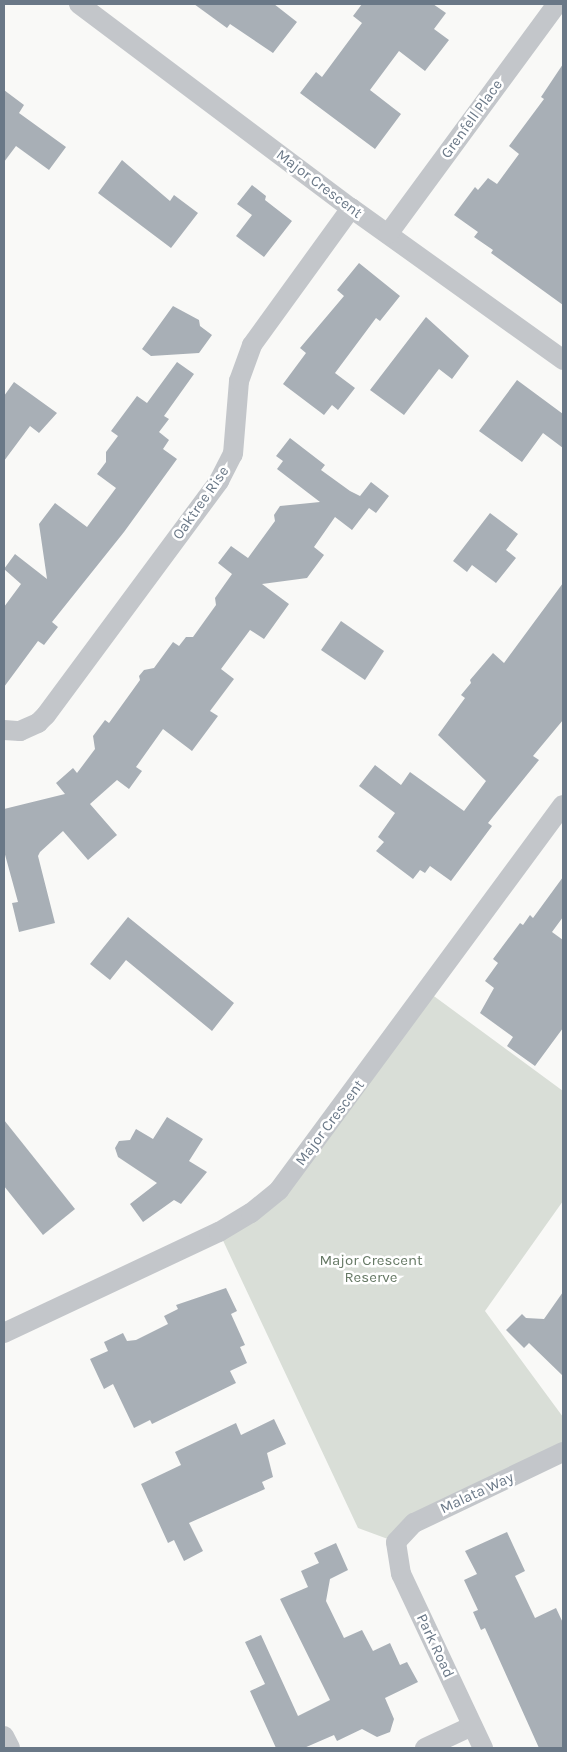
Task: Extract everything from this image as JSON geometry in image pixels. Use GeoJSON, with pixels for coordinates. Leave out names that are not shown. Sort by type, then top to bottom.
{"type":"FeatureCollection","features":[{"type":"Feature","properties":{"kind":"street","name":"Major Crescent"},"geometry":{"type":"LineString","coordinates":[[79,4],[351,208],[563,360]]}},
{"type":"Feature","properties":{"kind":"street","name":"Grenfell Place"},"geometry":{"type":"LineString","coordinates":[[388,234],[557,4]]}},
{"type":"Feature","properties":{"kind":"street","name":"Oaktree Rise"},"geometry":{"type":"LineString","coordinates":[[4,730],[20,731],[38,723],[46,715],[219,481],[233,454],[238,381],[252,345],[351,208]]}},
{"type":"Feature","properties":{"kind":"street","name":"Major Crescent"},"geometry":{"type":"LineString","coordinates":[[4,1333],[220,1232],[251,1214],[279,1190],[563,805]]}},
{"type":"Feature","properties":{"kind":"street","name":"Malata Way"},"geometry":{"type":"LineString","coordinates":[[396,1542],[414,1523],[563,1452]]}},
{"type":"Feature","properties":{"kind":"street","name":"Park Road"},"geometry":{"type":"LineString","coordinates":[[396,1542],[401,1574],[483,1748]]}},
{"type":"Feature","properties":{"kind":"street"},"geometry":{"type":"LineString","coordinates":[[425,1748],[472,1726]]}},
{"type":"Feature","properties":{"kind":"street"},"geometry":{"type":"LineString","coordinates":[[4,1736],[10,1748]]}},
{"type":"Feature","properties":{"kind":"green space","name":"Major Crescent Reserve"},"geometry":{"type":"Polygon","coordinates":[[[427,991],[563,1091],[563,1201],[485,1311],[563,1417],[563,1452],[396,1542],[358,1528],[219,1232],[251,1213],[427,991]]]}},
{"type":"Feature","properties":{"kind":"building"},"geometry":{"type":"Polygon","coordinates":[[[194,4],[274,4],[297,22],[273,53],[230,24],[227,28],[194,4]]]}},
{"type":"Feature","properties":{"kind":"building"},"geometry":{"type":"Polygon","coordinates":[[[362,4],[433,4],[446,13],[434,29],[449,40],[425,71],[399,51],[370,90],[401,114],[375,149],[300,93],[316,72],[322,77],[362,23],[353,16],[362,4]]]}},
{"type":"Feature","properties":{"kind":"building"},"geometry":{"type":"Polygon","coordinates":[[[563,64],[563,305],[491,253],[493,250],[474,237],[478,232],[454,215],[475,187],[478,190],[488,178],[497,184],[519,154],[509,146],[544,99],[541,97],[563,64]]]}},
{"type":"Feature","properties":{"kind":"building"},"geometry":{"type":"Polygon","coordinates":[[[4,90],[24,105],[19,113],[66,147],[49,170],[16,146],[4,162],[4,90]]]}},
{"type":"Feature","properties":{"kind":"building"},"geometry":{"type":"Polygon","coordinates":[[[122,160],[170,201],[174,195],[198,213],[171,248],[98,193],[122,160]]]}},
{"type":"Feature","properties":{"kind":"building"},"geometry":{"type":"Polygon","coordinates":[[[252,185],[266,196],[265,200],[292,221],[264,257],[236,236],[252,215],[237,204],[252,185]]]}},
{"type":"Feature","properties":{"kind":"building"},"geometry":{"type":"Polygon","coordinates":[[[359,263],[400,296],[380,321],[376,318],[335,373],[355,388],[338,410],[332,405],[324,415],[283,384],[306,353],[300,348],[344,296],[337,290],[359,263]]]}},
{"type":"Feature","properties":{"kind":"building"},"geometry":{"type":"Polygon","coordinates":[[[173,306],[199,320],[200,326],[212,335],[199,353],[151,356],[142,349],[173,306]]]}},
{"type":"Feature","properties":{"kind":"building"},"geometry":{"type":"Polygon","coordinates":[[[426,317],[469,356],[452,379],[439,369],[404,415],[370,390],[426,317]]]}},
{"type":"Feature","properties":{"kind":"building"},"geometry":{"type":"Polygon","coordinates":[[[177,362],[194,374],[164,416],[169,419],[159,432],[169,440],[163,449],[177,459],[124,532],[52,622],[58,627],[44,645],[38,641],[4,687],[4,607],[21,584],[4,569],[15,554],[47,579],[39,524],[55,503],[87,527],[116,488],[97,474],[106,462],[106,452],[118,436],[111,431],[137,396],[147,403],[177,362]]]}},
{"type":"Feature","properties":{"kind":"building"},"geometry":{"type":"Polygon","coordinates":[[[517,380],[563,414],[563,448],[543,433],[522,462],[479,431],[517,380]]]}},
{"type":"Feature","properties":{"kind":"building"},"geometry":{"type":"Polygon","coordinates":[[[14,382],[57,413],[39,433],[30,426],[4,461],[4,396],[14,382]]]}},
{"type":"Feature","properties":{"kind":"building"},"geometry":{"type":"Polygon","coordinates":[[[290,438],[325,465],[321,470],[350,491],[360,496],[371,482],[389,496],[376,513],[369,508],[352,530],[335,517],[314,547],[324,555],[307,578],[262,584],[289,604],[264,639],[250,630],[221,669],[234,679],[210,711],[218,716],[192,751],[163,729],[136,767],[142,771],[129,789],[117,780],[90,804],[117,835],[88,860],[63,831],[40,852],[38,856],[55,923],[19,932],[12,903],[18,902],[4,851],[4,809],[65,794],[56,783],[73,768],[77,773],[95,749],[93,736],[105,720],[109,723],[140,680],[139,676],[144,670],[154,668],[173,642],[179,646],[186,637],[193,637],[216,605],[215,598],[232,574],[218,563],[231,546],[248,558],[275,521],[274,515],[280,506],[320,502],[277,469],[283,461],[276,456],[290,438]]]}},
{"type":"Feature","properties":{"kind":"building"},"geometry":{"type":"Polygon","coordinates":[[[490,513],[518,534],[506,550],[516,558],[496,583],[472,565],[467,572],[453,561],[490,513]]]}},
{"type":"Feature","properties":{"kind":"building"},"geometry":{"type":"Polygon","coordinates":[[[563,583],[563,720],[533,756],[539,760],[488,823],[492,826],[451,881],[430,866],[425,873],[420,870],[413,879],[376,851],[384,842],[378,837],[395,813],[359,786],[375,765],[401,785],[410,772],[464,811],[486,781],[438,735],[465,698],[461,695],[471,683],[470,680],[493,653],[504,663],[563,583]]]}},
{"type":"Feature","properties":{"kind":"building"},"geometry":{"type":"Polygon","coordinates":[[[341,621],[384,651],[365,680],[321,650],[341,621]]]}},
{"type":"Feature","properties":{"kind":"building"},"geometry":{"type":"Polygon","coordinates":[[[563,877],[563,917],[552,932],[563,940],[563,1028],[535,1066],[507,1046],[513,1037],[480,1013],[494,988],[485,981],[498,963],[493,959],[520,923],[523,925],[530,915],[533,918],[563,877]]]}},
{"type":"Feature","properties":{"kind":"building"},"geometry":{"type":"Polygon","coordinates":[[[128,917],[234,1003],[212,1031],[126,960],[110,980],[90,964],[128,917]]]}},
{"type":"Feature","properties":{"kind":"building"},"geometry":{"type":"Polygon","coordinates":[[[167,1117],[203,1139],[189,1161],[207,1172],[181,1204],[174,1200],[143,1222],[130,1204],[157,1183],[118,1157],[115,1148],[119,1141],[130,1140],[136,1129],[153,1139],[167,1117]]]}},
{"type":"Feature","properties":{"kind":"building"},"geometry":{"type":"Polygon","coordinates":[[[4,1120],[75,1209],[43,1235],[4,1186],[4,1120]]]}},
{"type":"Feature","properties":{"kind":"building"},"geometry":{"type":"Polygon","coordinates":[[[226,1288],[237,1311],[231,1314],[245,1345],[240,1347],[247,1363],[230,1371],[236,1383],[152,1424],[150,1420],[134,1428],[113,1384],[104,1389],[90,1359],[108,1351],[104,1342],[123,1333],[127,1341],[136,1340],[168,1324],[164,1316],[178,1309],[176,1305],[226,1288]]]}},
{"type":"Feature","properties":{"kind":"building"},"geometry":{"type":"Polygon","coordinates":[[[563,1292],[563,1376],[529,1343],[524,1348],[506,1330],[522,1314],[526,1318],[544,1319],[563,1292]]]}},
{"type":"Feature","properties":{"kind":"building"},"geometry":{"type":"Polygon","coordinates":[[[274,1419],[286,1444],[267,1453],[273,1477],[262,1482],[265,1489],[189,1523],[203,1551],[184,1561],[174,1540],[168,1543],[141,1484],[181,1465],[175,1452],[236,1423],[241,1435],[274,1419]]]}},
{"type":"Feature","properties":{"kind":"building"},"geometry":{"type":"Polygon","coordinates":[[[507,1532],[525,1571],[515,1576],[535,1618],[556,1608],[563,1623],[563,1748],[539,1748],[485,1628],[481,1630],[473,1612],[478,1610],[464,1580],[477,1574],[465,1551],[507,1532]]]}},
{"type":"Feature","properties":{"kind":"building"},"geometry":{"type":"Polygon","coordinates":[[[336,1543],[348,1570],[330,1579],[326,1601],[344,1638],[362,1630],[373,1651],[390,1643],[400,1665],[407,1662],[418,1682],[385,1698],[394,1719],[390,1732],[377,1737],[362,1729],[337,1741],[334,1735],[304,1748],[276,1748],[250,1691],[265,1684],[245,1642],[261,1635],[298,1716],[330,1700],[280,1599],[308,1587],[301,1571],[319,1563],[314,1553],[336,1543]]]}}]}
